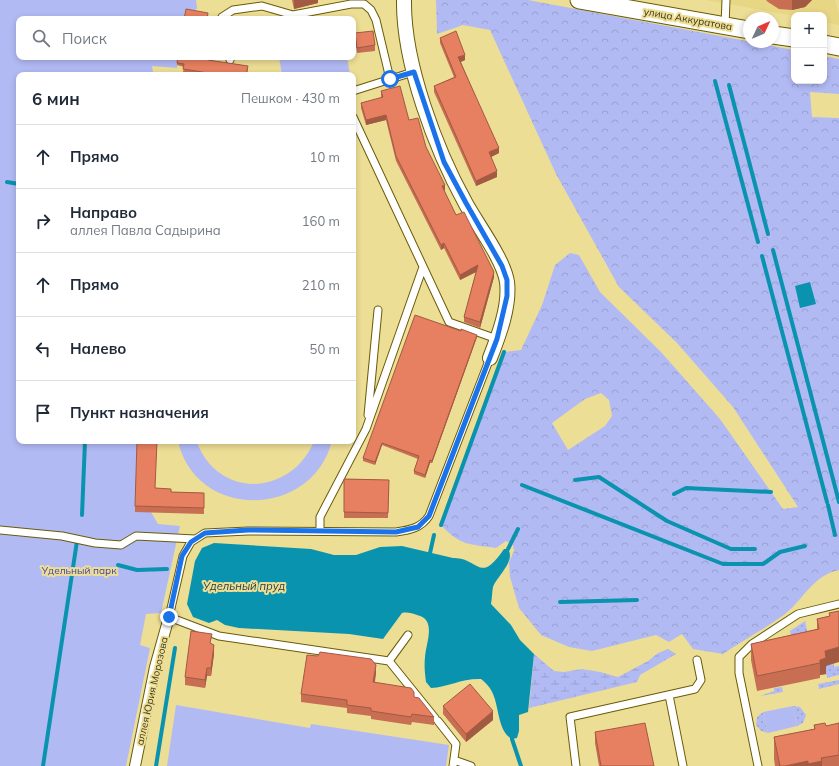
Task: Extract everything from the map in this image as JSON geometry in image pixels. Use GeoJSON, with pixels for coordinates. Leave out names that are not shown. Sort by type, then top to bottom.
{"type":"FeatureCollection","features":[{"type":"Feature","properties":{"kind":"street"},"geometry":{"type":"LineString","coordinates":[[404,0],[407,41],[414,72],[444,162],[502,266],[507,280],[507,296],[497,339],[490,358]]}},
{"type":"Feature","properties":{"kind":"street","name":"улица Аккуратова"},"geometry":{"type":"LineString","coordinates":[[586,1],[743,29]]}},
{"type":"Feature","properties":{"kind":"street"},"geometry":{"type":"LineString","coordinates":[[779,36],[791,38]]}},
{"type":"Feature","properties":{"kind":"street"},"geometry":{"type":"LineString","coordinates":[[827,45],[839,47]]}},
{"type":"Feature","properties":{"kind":"street","name":"аллея Юрия Морозова"},"geometry":{"type":"LineString","coordinates":[[135,766],[156,667],[169,617]]}},
{"type":"Feature","properties":{"kind":"lane"},"geometry":{"type":"LineString","coordinates":[[725,26],[726,0]]}},
{"type":"Feature","properties":{"kind":"lane"},"geometry":{"type":"LineString","coordinates":[[224,16],[233,10],[262,6],[293,15],[351,4],[364,4],[371,10],[376,20],[390,79]]}},
{"type":"Feature","properties":{"kind":"lane"},"geometry":{"type":"LineString","coordinates":[[356,90],[414,72]]}},
{"type":"Feature","properties":{"kind":"lane"},"geometry":{"type":"LineString","coordinates":[[356,123],[448,322],[497,339]]}},
{"type":"Feature","properties":{"kind":"lane"},"geometry":{"type":"LineString","coordinates":[[320,530],[320,517],[341,480],[367,426],[423,267]]}},
{"type":"Feature","properties":{"kind":"lane"},"geometry":{"type":"LineString","coordinates":[[367,426],[378,310]]}},
{"type":"Feature","properties":{"kind":"lane"},"geometry":{"type":"LineString","coordinates":[[471,766],[453,763],[456,744],[389,661],[219,636],[169,617],[182,556],[188,546],[195,539],[210,531],[320,530],[396,532],[413,529],[426,522],[490,358]]}},
{"type":"Feature","properties":{"kind":"lane"},"geometry":{"type":"LineString","coordinates":[[0,530],[62,536],[95,543],[120,545],[136,536],[195,539]]}},
{"type":"Feature","properties":{"kind":"lane"},"geometry":{"type":"LineString","coordinates":[[758,766],[739,673],[739,657],[752,644],[798,614],[839,604]]}},
{"type":"Feature","properties":{"kind":"lane"},"geometry":{"type":"LineString","coordinates":[[389,661],[408,635]]}},
{"type":"Feature","properties":{"kind":"lane"},"geometry":{"type":"LineString","coordinates":[[576,766],[570,718],[695,689],[700,684],[701,678],[697,660]]}},
{"type":"Feature","properties":{"kind":"lane"},"geometry":{"type":"LineString","coordinates":[[669,695],[683,766]]}},
{"type":"Feature","properties":{"kind":"shaded area"},"geometry":{"type":"Polygon","coordinates":[[[706,0],[835,0],[839,13],[839,25],[827,23],[827,12],[791,12],[791,15],[779,13],[779,12],[706,0]]]}},
{"type":"Feature","properties":{"kind":"green space","name":"Удельный парк"},"geometry":{"type":"Polygon","coordinates":[[[0,0],[196,0],[197,8],[194,12],[185,12],[184,16],[16,16],[16,60],[178,60],[177,68],[152,66],[153,72],[16,72],[16,444],[138,444],[135,511],[151,512],[158,524],[180,526],[161,613],[146,614],[140,645],[150,648],[126,766],[0,766],[0,0]]]}},
{"type":"Feature","properties":{"kind":"green space"},"geometry":{"type":"Polygon","coordinates":[[[436,0],[528,0],[743,40],[743,48],[779,47],[791,49],[791,84],[827,84],[827,57],[839,59],[839,94],[810,92],[812,117],[839,118],[839,570],[822,577],[815,582],[785,614],[723,654],[693,649],[682,634],[669,642],[656,635],[592,651],[569,647],[541,635],[519,608],[510,577],[509,562],[514,551],[513,545],[506,541],[496,548],[472,545],[454,537],[441,525],[504,352],[521,350],[542,305],[555,265],[570,253],[579,255],[600,292],[661,352],[720,419],[783,509],[798,507],[733,407],[677,343],[619,287],[556,174],[490,30],[463,25],[437,34],[436,0]],[[601,393],[585,399],[552,423],[568,450],[605,426],[612,416],[609,400],[601,393]]]}},
{"type":"Feature","properties":{"kind":"green space"},"geometry":{"type":"Polygon","coordinates":[[[280,60],[348,60],[350,72],[282,72],[280,60]]]}},
{"type":"Feature","properties":{"kind":"green space"},"geometry":{"type":"Polygon","coordinates":[[[179,444],[198,444],[207,461],[217,471],[230,479],[244,483],[259,484],[273,481],[286,475],[307,455],[312,444],[331,444],[320,467],[302,485],[279,496],[254,500],[229,497],[207,486],[189,467],[179,444]]]}},
{"type":"Feature","properties":{"kind":"green space"},"geometry":{"type":"Polygon","coordinates":[[[805,621],[809,639],[791,638],[790,631],[805,621]]]}},
{"type":"Feature","properties":{"kind":"green space"},"geometry":{"type":"Polygon","coordinates":[[[668,649],[676,654],[640,675],[637,682],[529,708],[534,654],[554,671],[564,672],[582,669],[618,677],[648,661],[658,653],[668,649]]]}},
{"type":"Feature","properties":{"kind":"green space"},"geometry":{"type":"Polygon","coordinates":[[[834,664],[834,667],[839,666],[839,675],[827,678],[825,666],[834,664]]]}},
{"type":"Feature","properties":{"kind":"green space"},"geometry":{"type":"Polygon","coordinates":[[[839,680],[839,684],[819,689],[818,684],[839,680]]]}},
{"type":"Feature","properties":{"kind":"green space"},"geometry":{"type":"Polygon","coordinates":[[[782,687],[783,692],[760,696],[774,691],[774,688],[782,687]]]}},
{"type":"Feature","properties":{"kind":"green space"},"geometry":{"type":"Polygon","coordinates":[[[176,705],[310,728],[311,724],[449,745],[446,766],[167,766],[176,705]]]}},
{"type":"Feature","properties":{"kind":"green space"},"geometry":{"type":"Polygon","coordinates":[[[793,706],[800,707],[806,715],[803,723],[797,726],[793,706]]]}},
{"type":"Feature","properties":{"kind":"green space"},"geometry":{"type":"Polygon","coordinates":[[[793,706],[797,726],[768,733],[763,712],[793,706]]]}},
{"type":"Feature","properties":{"kind":"green space"},"geometry":{"type":"Polygon","coordinates":[[[763,712],[768,733],[761,731],[756,725],[757,717],[763,712]]]}},
{"type":"Feature","properties":{"kind":"water"},"geometry":{"type":"Polygon","coordinates":[[[810,282],[816,304],[800,308],[795,286],[810,282]]]}},
{"type":"Feature","properties":{"kind":"water","name":"Удельный пруд"},"geometry":{"type":"Polygon","coordinates":[[[214,543],[311,549],[334,555],[356,555],[380,547],[402,546],[462,559],[484,568],[496,560],[504,549],[508,549],[510,558],[493,587],[491,604],[511,625],[520,640],[534,654],[528,712],[519,715],[519,731],[517,738],[512,739],[507,736],[501,725],[491,689],[481,679],[468,680],[431,688],[426,682],[425,660],[429,626],[423,617],[415,614],[402,613],[383,639],[349,634],[239,628],[225,625],[217,620],[209,623],[193,617],[187,604],[195,561],[202,548],[214,543]]]}},
{"type":"Feature","properties":{"kind":"building"},"geometry":{"type":"Polygon","coordinates":[[[186,9],[208,13],[208,16],[185,16],[186,9]]]}},
{"type":"Feature","properties":{"kind":"building"},"geometry":{"type":"Polygon","coordinates":[[[373,31],[375,45],[357,48],[356,33],[373,31]]]}},
{"type":"Feature","properties":{"kind":"building"},"geometry":{"type":"Polygon","coordinates":[[[456,31],[465,55],[458,57],[499,148],[489,152],[497,171],[476,181],[434,86],[456,77],[440,38],[456,31]]]}},
{"type":"Feature","properties":{"kind":"building"},"geometry":{"type":"Polygon","coordinates":[[[178,60],[208,60],[248,66],[247,72],[202,72],[183,69],[184,64],[177,63],[178,60]]]}},
{"type":"Feature","properties":{"kind":"building"},"geometry":{"type":"Polygon","coordinates":[[[400,86],[409,120],[418,118],[426,147],[445,185],[442,186],[456,215],[464,212],[494,272],[480,322],[464,317],[478,265],[460,275],[444,243],[441,245],[396,156],[386,115],[366,120],[361,103],[383,97],[381,91],[400,86]]]}},
{"type":"Feature","properties":{"kind":"building"},"geometry":{"type":"Polygon","coordinates":[[[415,315],[477,335],[432,461],[430,460],[425,475],[414,471],[419,456],[382,443],[375,462],[363,458],[415,315]]]}},
{"type":"Feature","properties":{"kind":"building"},"geometry":{"type":"Polygon","coordinates":[[[137,444],[157,444],[155,488],[171,489],[171,492],[204,493],[204,508],[135,506],[137,444]]]}},
{"type":"Feature","properties":{"kind":"building"},"geometry":{"type":"Polygon","coordinates":[[[344,479],[389,480],[388,513],[344,512],[344,479]]]}},
{"type":"Feature","properties":{"kind":"building"},"geometry":{"type":"Polygon","coordinates":[[[839,611],[839,647],[825,651],[826,658],[820,660],[820,663],[757,676],[751,644],[819,629],[817,619],[830,616],[829,613],[839,611]]]}},
{"type":"Feature","properties":{"kind":"building"},"geometry":{"type":"Polygon","coordinates":[[[191,631],[212,634],[210,643],[214,645],[211,668],[207,668],[205,680],[185,677],[191,631]]]}},
{"type":"Feature","properties":{"kind":"building"},"geometry":{"type":"Polygon","coordinates":[[[320,652],[371,659],[376,665],[373,682],[411,688],[414,692],[414,697],[419,698],[434,717],[412,714],[411,717],[371,711],[371,708],[347,705],[347,700],[301,694],[307,655],[318,656],[320,652]]]}},
{"type":"Feature","properties":{"kind":"building"},"geometry":{"type":"Polygon","coordinates":[[[470,684],[493,711],[466,734],[443,706],[470,684]]]}},
{"type":"Feature","properties":{"kind":"building"},"geometry":{"type":"Polygon","coordinates":[[[645,723],[654,766],[601,766],[595,732],[645,723]]]}},
{"type":"Feature","properties":{"kind":"building"},"geometry":{"type":"Polygon","coordinates":[[[825,723],[826,726],[839,723],[839,755],[821,758],[822,761],[808,764],[808,761],[780,766],[774,737],[815,729],[814,725],[825,723]]]}},
{"type":"Feature","properties":{"kind":"waterway"},"geometry":{"type":"LineString","coordinates":[[715,81],[758,242]]}},
{"type":"Feature","properties":{"kind":"waterway"},"geometry":{"type":"LineString","coordinates":[[729,85],[768,234]]}},
{"type":"Feature","properties":{"kind":"waterway"},"geometry":{"type":"LineString","coordinates":[[7,182],[16,184]]}},
{"type":"Feature","properties":{"kind":"waterway"},"geometry":{"type":"LineString","coordinates":[[773,250],[839,502]]}},
{"type":"Feature","properties":{"kind":"waterway"},"geometry":{"type":"LineString","coordinates":[[762,256],[827,502]]}},
{"type":"Feature","properties":{"kind":"waterway"},"geometry":{"type":"LineString","coordinates":[[441,525],[504,352]]}},
{"type":"Feature","properties":{"kind":"waterway"},"geometry":{"type":"LineString","coordinates":[[82,515],[85,444]]}},
{"type":"Feature","properties":{"kind":"waterway"},"geometry":{"type":"LineString","coordinates":[[575,480],[599,477],[667,521],[731,549],[755,549]]}},
{"type":"Feature","properties":{"kind":"waterway"},"geometry":{"type":"LineString","coordinates":[[522,485],[723,564],[763,564],[780,552],[805,546]]}},
{"type":"Feature","properties":{"kind":"waterway"},"geometry":{"type":"LineString","coordinates":[[674,494],[686,488],[771,492]]}},
{"type":"Feature","properties":{"kind":"waterway"},"geometry":{"type":"LineString","coordinates":[[828,505],[835,535]]}},
{"type":"Feature","properties":{"kind":"waterway"},"geometry":{"type":"LineString","coordinates":[[508,549],[518,529]]}},
{"type":"Feature","properties":{"kind":"waterway"},"geometry":{"type":"LineString","coordinates":[[430,553],[434,535]]}},
{"type":"Feature","properties":{"kind":"waterway"},"geometry":{"type":"LineString","coordinates":[[43,766],[77,541]]}},
{"type":"Feature","properties":{"kind":"waterway"},"geometry":{"type":"LineString","coordinates":[[118,565],[137,570],[167,569]]}},
{"type":"Feature","properties":{"kind":"waterway"},"geometry":{"type":"LineString","coordinates":[[560,602],[637,600]]}},
{"type":"Feature","properties":{"kind":"waterway"},"geometry":{"type":"LineString","coordinates":[[156,766],[175,648]]}},
{"type":"Feature","properties":{"kind":"waterway"},"geometry":{"type":"LineString","coordinates":[[512,739],[521,766]]}},
{"type":"Feature","properties":{"kind":"route"},"geometry":{"type":"LineString","coordinates":[[169,617],[182,556],[191,542],[210,531],[320,530],[349,532],[396,532],[418,527],[426,522],[429,516],[497,339],[507,296],[507,280],[502,266],[444,162],[414,72],[390,79]]}}]}
